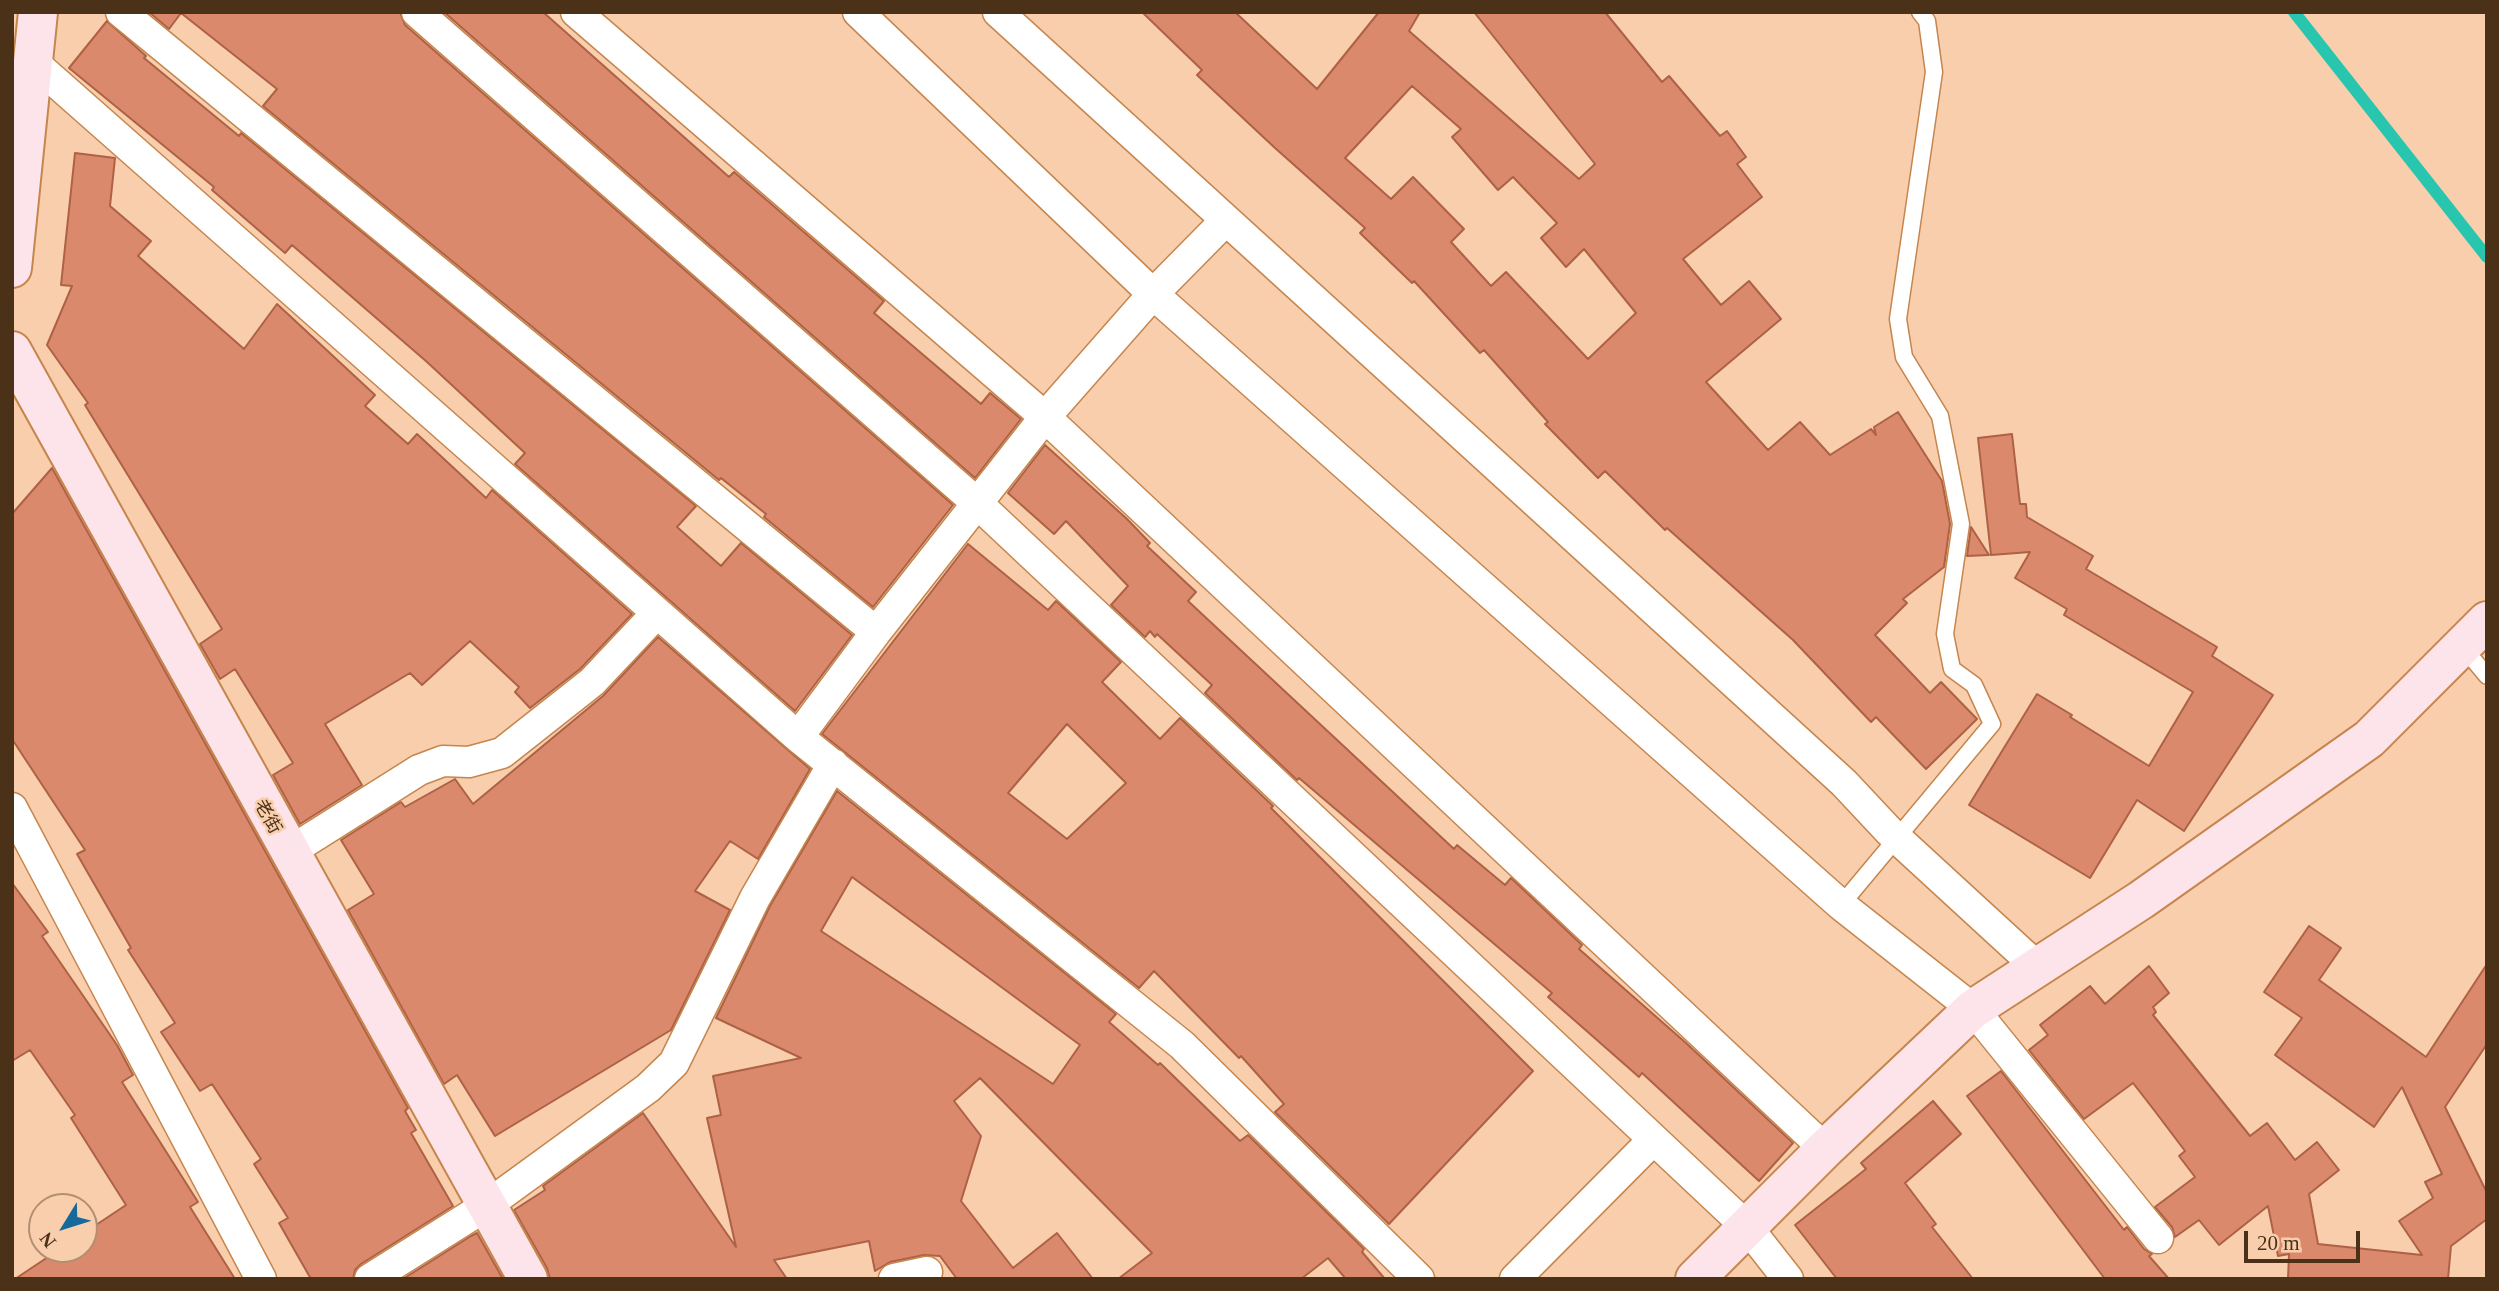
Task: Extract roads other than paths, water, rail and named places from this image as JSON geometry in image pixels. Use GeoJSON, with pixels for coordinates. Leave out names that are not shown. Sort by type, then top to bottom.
{"type":"FeatureCollection","features":[{"type":"Feature","properties":{"kind":"main road"},"geometry":{"type":"LineString","coordinates":[[12,268],[17,172],[33,62],[37,12]]}},
{"type":"Feature","properties":{"kind":"main road","name":"老街"},"geometry":{"type":"LineString","coordinates":[[12,351],[528,1279]]}},
{"type":"Feature","properties":{"kind":"main road"},"geometry":{"type":"LineString","coordinates":[[1695,1279],[1825,1149],[1973,1009],[2141,900],[2369,738],[2474,633]]}},
{"type":"Feature","properties":{"kind":"street"},"geometry":{"type":"LineString","coordinates":[[121,12],[876,632]]}},
{"type":"Feature","properties":{"kind":"street"},"geometry":{"type":"LineString","coordinates":[[417,12],[977,503],[1748,1228],[1788,1279]]}},
{"type":"Feature","properties":{"kind":"street"},"geometry":{"type":"LineString","coordinates":[[576,12],[1045,417],[1825,1149]]}},
{"type":"Feature","properties":{"kind":"street"},"geometry":{"type":"LineString","coordinates":[[858,12],[1153,294],[1841,905],[1973,1009],[2158,1238]]}},
{"type":"Feature","properties":{"kind":"street"},"geometry":{"type":"LineString","coordinates":[[998,12],[1844,783],[1898,839],[2036,966]]}},
{"type":"Feature","properties":{"kind":"street"},"geometry":{"type":"LineString","coordinates":[[33,62],[798,737],[1182,1045],[1419,1279]]}},
{"type":"Feature","properties":{"kind":"street"},"geometry":{"type":"LineString","coordinates":[[798,737],[876,632],[1045,417],[1153,294],[1226,220]]}},
{"type":"Feature","properties":{"kind":"street"},"geometry":{"type":"LineString","coordinates":[[289,852],[419,770],[443,761],[469,762],[502,753],[592,682],[657,613]]}},
{"type":"Feature","properties":{"kind":"street"},"geometry":{"type":"LineString","coordinates":[[370,1279],[486,1206],[648,1088],[674,1063],[755,898],[833,764]]}},
{"type":"Feature","properties":{"kind":"street"},"geometry":{"type":"LineString","coordinates":[[12,808],[261,1279]]}},
{"type":"Feature","properties":{"kind":"street"},"geometry":{"type":"LineString","coordinates":[[1515,1279],[1653,1140]]}},
{"type":"Feature","properties":{"kind":"street"},"geometry":{"type":"LineString","coordinates":[[894,1279],[927,1272]]}},
{"type":"Feature","properties":{"kind":"lane"},"geometry":{"type":"LineString","coordinates":[[1841,905],[1992,724],[1974,685],[1952,669],[1945,634],[1961,524],[1940,416],[1904,357],[1898,319],[1934,72],[1927,21],[1920,12]]}},
{"type":"Feature","properties":{"kind":"lane"},"geometry":{"type":"LineString","coordinates":[[2474,633],[2487,676]]}},
{"type":"Feature","properties":{"kind":"waterway"},"geometry":{"type":"LineString","coordinates":[[2294,12],[2487,257]]}}]}
